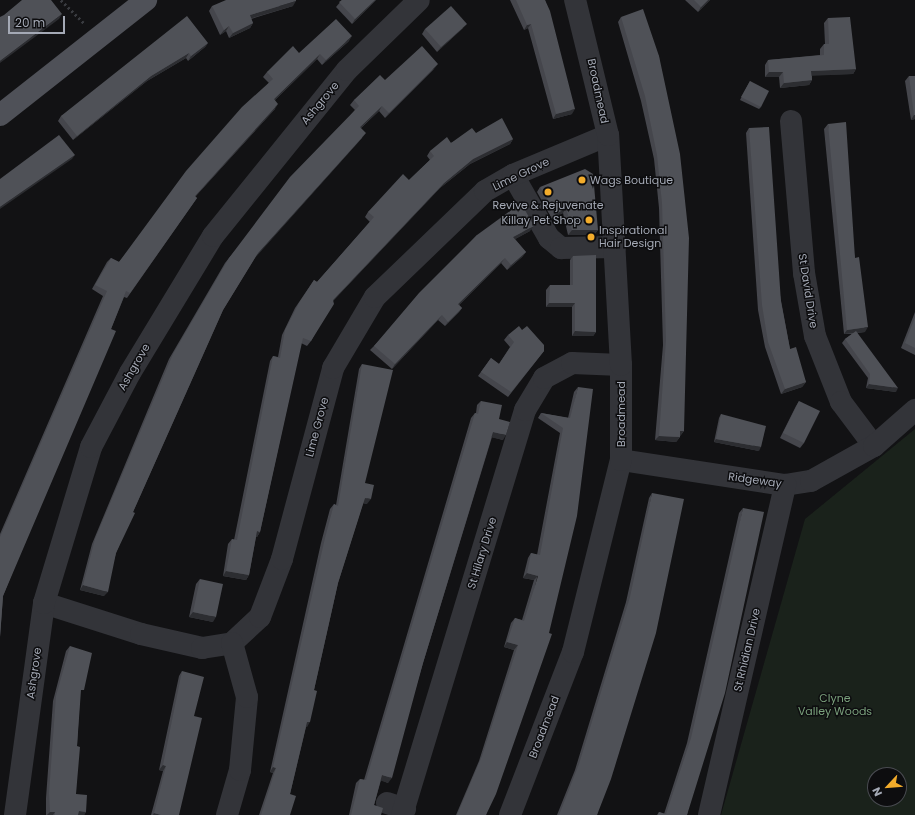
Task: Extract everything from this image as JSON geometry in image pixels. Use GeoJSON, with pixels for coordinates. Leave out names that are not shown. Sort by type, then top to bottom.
{"type":"FeatureCollection","features":[{"type":"Feature","properties":{"kind":"main road"},"geometry":{"type":"LineString","coordinates":[[0,115],[146,0]]}},
{"type":"Feature","properties":{"kind":"street","name":"Ashgrove"},"geometry":{"type":"LineString","coordinates":[[15,815],[44,603],[91,447],[130,373],[209,242],[346,70],[419,0]]}},
{"type":"Feature","properties":{"kind":"street","name":"Broadmead"},"geometry":{"type":"LineString","coordinates":[[510,815],[573,652],[621,460],[621,365],[608,135],[577,1]]}},
{"type":"Feature","properties":{"kind":"street","name":"St David Drive"},"geometry":{"type":"LineString","coordinates":[[792,119],[804,273],[815,336],[841,402],[874,446]]}},
{"type":"Feature","properties":{"kind":"street","name":"Lime Grove"},"geometry":{"type":"LineString","coordinates":[[232,643],[260,617],[282,559],[333,368],[376,297],[485,191],[513,175],[608,135]]}},
{"type":"Feature","properties":{"kind":"street"},"geometry":{"type":"LineString","coordinates":[[513,175],[549,238],[560,248],[615,247]]}},
{"type":"Feature","properties":{"kind":"street","name":"St Hilary Drive"},"geometry":{"type":"LineString","coordinates":[[398,809],[525,410],[544,378],[572,363],[621,365]]}},
{"type":"Feature","properties":{"kind":"street","name":"Ridgeway"},"geometry":{"type":"LineString","coordinates":[[621,460],[785,485],[812,481],[874,446],[915,410]]}},
{"type":"Feature","properties":{"kind":"street","name":"St Rhidian Drive"},"geometry":{"type":"LineString","coordinates":[[709,815],[785,485]]}},
{"type":"Feature","properties":{"kind":"street"},"geometry":{"type":"LineString","coordinates":[[44,603],[141,634],[202,648],[232,643],[247,697],[240,770],[226,815]]}},
{"type":"Feature","properties":{"kind":"path"},"geometry":{"type":"LineString","coordinates":[[61,0],[98,38]]}},
{"type":"Feature","properties":{"kind":"green space","name":"Clyne Valley Woods"},"geometry":{"type":"Polygon","coordinates":[[[915,429],[915,815],[721,815],[805,519],[915,429]]]}},
{"type":"Feature","properties":{"kind":"building"},"geometry":{"type":"Polygon","coordinates":[[[22,0],[51,0],[62,14],[0,61],[0,17],[22,0]]]}},
{"type":"Feature","properties":{"kind":"building"},"geometry":{"type":"Polygon","coordinates":[[[226,0],[296,1],[250,15],[253,23],[233,33],[229,26],[224,30],[212,6],[226,0]]]}},
{"type":"Feature","properties":{"kind":"building"},"geometry":{"type":"Polygon","coordinates":[[[342,0],[375,0],[355,19],[339,2],[342,0]]]}},
{"type":"Feature","properties":{"kind":"building"},"geometry":{"type":"Polygon","coordinates":[[[516,0],[545,0],[550,11],[575,109],[556,114],[531,24],[527,25],[516,0]]]}},
{"type":"Feature","properties":{"kind":"building"},"geometry":{"type":"Polygon","coordinates":[[[694,0],[708,0],[701,7],[694,0]]]}},
{"type":"Feature","properties":{"kind":"building"},"geometry":{"type":"Polygon","coordinates":[[[451,6],[467,24],[441,47],[425,29],[451,6]]]}},
{"type":"Feature","properties":{"kind":"building"},"geometry":{"type":"Polygon","coordinates":[[[643,9],[659,56],[680,154],[689,238],[684,431],[680,431],[680,437],[659,436],[666,340],[662,203],[657,155],[645,96],[621,17],[643,9]]]}},
{"type":"Feature","properties":{"kind":"building"},"geometry":{"type":"Polygon","coordinates":[[[187,16],[208,43],[191,56],[189,53],[151,76],[77,136],[61,116],[187,16]]]}},
{"type":"Feature","properties":{"kind":"building"},"geometry":{"type":"Polygon","coordinates":[[[850,17],[856,69],[811,71],[812,80],[784,83],[783,72],[769,72],[768,60],[824,55],[824,44],[829,44],[828,18],[850,17]]]}},
{"type":"Feature","properties":{"kind":"building"},"geometry":{"type":"Polygon","coordinates":[[[336,19],[352,36],[326,60],[320,54],[274,99],[278,104],[195,196],[197,198],[130,293],[126,291],[111,329],[116,331],[3,596],[0,637],[0,537],[107,291],[95,285],[111,258],[119,262],[186,171],[242,107],[273,79],[267,72],[293,46],[299,53],[336,19]]]}},
{"type":"Feature","properties":{"kind":"building"},"geometry":{"type":"Polygon","coordinates":[[[422,46],[438,64],[389,113],[382,106],[360,127],[366,133],[258,253],[223,310],[133,512],[135,513],[116,553],[108,592],[83,585],[95,539],[173,354],[229,258],[290,177],[359,106],[354,100],[380,75],[385,80],[422,46]]]}},
{"type":"Feature","properties":{"kind":"building"},"geometry":{"type":"Polygon","coordinates":[[[909,76],[915,76],[915,115],[914,115],[909,76]]]}},
{"type":"Feature","properties":{"kind":"building"},"geometry":{"type":"Polygon","coordinates":[[[750,81],[769,91],[761,107],[741,97],[750,81]]]}},
{"type":"Feature","properties":{"kind":"building"},"geometry":{"type":"Polygon","coordinates":[[[502,118],[513,139],[473,159],[444,183],[333,300],[334,304],[311,341],[303,338],[260,532],[257,531],[249,575],[226,571],[232,539],[237,540],[273,356],[280,358],[285,330],[299,303],[314,280],[317,282],[374,217],[368,212],[403,174],[409,180],[434,156],[430,151],[447,137],[451,143],[472,128],[476,133],[502,118]]]}},
{"type":"Feature","properties":{"kind":"building"},"geometry":{"type":"Polygon","coordinates":[[[846,122],[855,258],[859,257],[868,327],[847,330],[828,124],[846,122]]]}},
{"type":"Feature","properties":{"kind":"building"},"geometry":{"type":"Polygon","coordinates":[[[769,127],[781,302],[790,349],[796,347],[806,382],[785,389],[768,342],[762,305],[749,128],[769,127]]]}},
{"type":"Feature","properties":{"kind":"building"},"geometry":{"type":"Polygon","coordinates":[[[59,135],[75,155],[0,207],[0,179],[59,135]]]}},
{"type":"Feature","properties":{"kind":"building"},"geometry":{"type":"Polygon","coordinates":[[[585,169],[593,174],[598,230],[572,230],[566,208],[556,214],[540,187],[585,169]]]}},
{"type":"Feature","properties":{"kind":"building"},"geometry":{"type":"Polygon","coordinates":[[[521,203],[534,226],[513,237],[526,252],[511,265],[505,258],[458,304],[462,308],[448,322],[442,315],[395,364],[374,346],[419,293],[477,235],[521,203]]]}},
{"type":"Feature","properties":{"kind":"building"},"geometry":{"type":"Polygon","coordinates":[[[596,255],[596,332],[575,331],[575,303],[549,303],[550,285],[573,285],[573,256],[596,255]]]}},
{"type":"Feature","properties":{"kind":"building"},"geometry":{"type":"Polygon","coordinates":[[[915,317],[915,348],[905,343],[915,317]]]}},
{"type":"Feature","properties":{"kind":"building"},"geometry":{"type":"Polygon","coordinates":[[[519,326],[522,330],[527,326],[544,345],[544,351],[511,392],[481,372],[491,358],[499,364],[514,342],[508,335],[519,326]]]}},
{"type":"Feature","properties":{"kind":"building"},"geometry":{"type":"Polygon","coordinates":[[[856,331],[898,388],[869,384],[870,374],[845,339],[856,331]]]}},
{"type":"Feature","properties":{"kind":"building"},"geometry":{"type":"Polygon","coordinates":[[[362,364],[393,370],[365,483],[374,485],[371,499],[365,498],[338,583],[314,690],[317,691],[310,722],[307,722],[290,794],[296,796],[290,815],[261,815],[276,768],[273,767],[325,538],[334,504],[338,506],[362,364]]]}},
{"type":"Feature","properties":{"kind":"building"},"geometry":{"type":"Polygon","coordinates":[[[578,387],[593,389],[577,516],[549,633],[552,634],[496,794],[486,815],[457,815],[482,756],[518,645],[507,642],[515,618],[524,621],[538,576],[527,573],[531,553],[540,555],[563,428],[541,413],[570,418],[578,387]]]}},
{"type":"Feature","properties":{"kind":"building"},"geometry":{"type":"Polygon","coordinates":[[[481,401],[502,405],[499,419],[510,422],[506,435],[493,432],[423,663],[392,778],[382,775],[374,805],[383,808],[381,815],[351,815],[360,779],[366,780],[475,413],[478,414],[481,401]]]}},
{"type":"Feature","properties":{"kind":"building"},"geometry":{"type":"Polygon","coordinates":[[[799,401],[820,411],[804,443],[783,433],[799,401]]]}},
{"type":"Feature","properties":{"kind":"building"},"geometry":{"type":"Polygon","coordinates":[[[721,414],[766,426],[761,447],[716,439],[721,414]]]}},
{"type":"Feature","properties":{"kind":"building"},"geometry":{"type":"Polygon","coordinates":[[[652,493],[684,499],[656,633],[611,779],[597,815],[559,815],[579,764],[630,597],[652,493]]]}},
{"type":"Feature","properties":{"kind":"building"},"geometry":{"type":"Polygon","coordinates":[[[743,508],[764,512],[725,693],[687,815],[658,815],[659,812],[666,814],[691,738],[743,508]]]}},
{"type":"Feature","properties":{"kind":"building"},"geometry":{"type":"Polygon","coordinates":[[[200,579],[223,584],[216,617],[193,612],[200,579]]]}},
{"type":"Feature","properties":{"kind":"building"},"geometry":{"type":"Polygon","coordinates":[[[70,646],[92,653],[84,690],[81,690],[77,746],[80,747],[76,794],[87,795],[86,812],[79,811],[78,815],[55,815],[55,812],[50,812],[49,793],[56,696],[70,646]]]}},
{"type":"Feature","properties":{"kind":"building"},"geometry":{"type":"Polygon","coordinates":[[[182,671],[204,677],[194,716],[202,718],[179,815],[161,815],[154,813],[166,766],[163,765],[182,671]]]}},
{"type":"Feature","properties":{"kind":"place","name":"Wags Boutique"},"geometry":{"type":"Point","coordinates":[582,180]}},
{"type":"Feature","properties":{"kind":"place","name":"Revive & Rejuvenate"},"geometry":{"type":"Point","coordinates":[548,192]}},
{"type":"Feature","properties":{"kind":"place","name":"Killay Pet Shop"},"geometry":{"type":"Point","coordinates":[589,220]}},
{"type":"Feature","properties":{"kind":"place","name":"Inspirational Hair Design"},"geometry":{"type":"Point","coordinates":[591,237]}}]}
